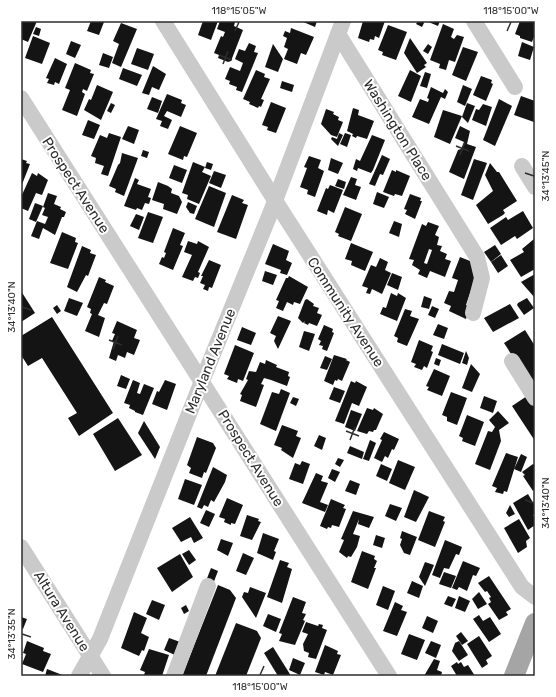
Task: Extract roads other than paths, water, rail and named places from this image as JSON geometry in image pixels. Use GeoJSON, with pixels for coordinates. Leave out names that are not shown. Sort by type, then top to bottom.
{"type":"FeatureCollection","features":[{"type":"Feature","properties":{"kind":"main road"},"geometry":{"type":"LineString","coordinates":[[514,676],[535,623]]}},
{"type":"Feature","properties":{"kind":"street","name":"Community Avenue"},"geometry":{"type":"LineString","coordinates":[[164,21],[276,201],[522,587],[535,597]]}},
{"type":"Feature","properties":{"kind":"street"},"geometry":{"type":"LineString","coordinates":[[474,21],[516,87]]}},
{"type":"Feature","properties":{"kind":"street","name":"Maryland Avenue"},"geometry":{"type":"LineString","coordinates":[[79,676],[100,640],[202,381],[276,201],[340,27]]}},
{"type":"Feature","properties":{"kind":"street","name":"Washington Place"},"geometry":{"type":"LineString","coordinates":[[340,27],[478,257],[482,278],[473,313]]}},
{"type":"Feature","properties":{"kind":"street","name":"Prospect Avenue"},"geometry":{"type":"LineString","coordinates":[[21,98],[389,676]]}},
{"type":"Feature","properties":{"kind":"street"},"geometry":{"type":"LineString","coordinates":[[522,166],[535,187]]}},
{"type":"Feature","properties":{"kind":"street"},"geometry":{"type":"LineString","coordinates":[[512,361],[535,398]]}},
{"type":"Feature","properties":{"kind":"street","name":"Altura Avenue"},"geometry":{"type":"LineString","coordinates":[[21,547],[103,676]]}},
{"type":"Feature","properties":{"kind":"street"},"geometry":{"type":"LineString","coordinates":[[174,676],[208,586]]}}]}
